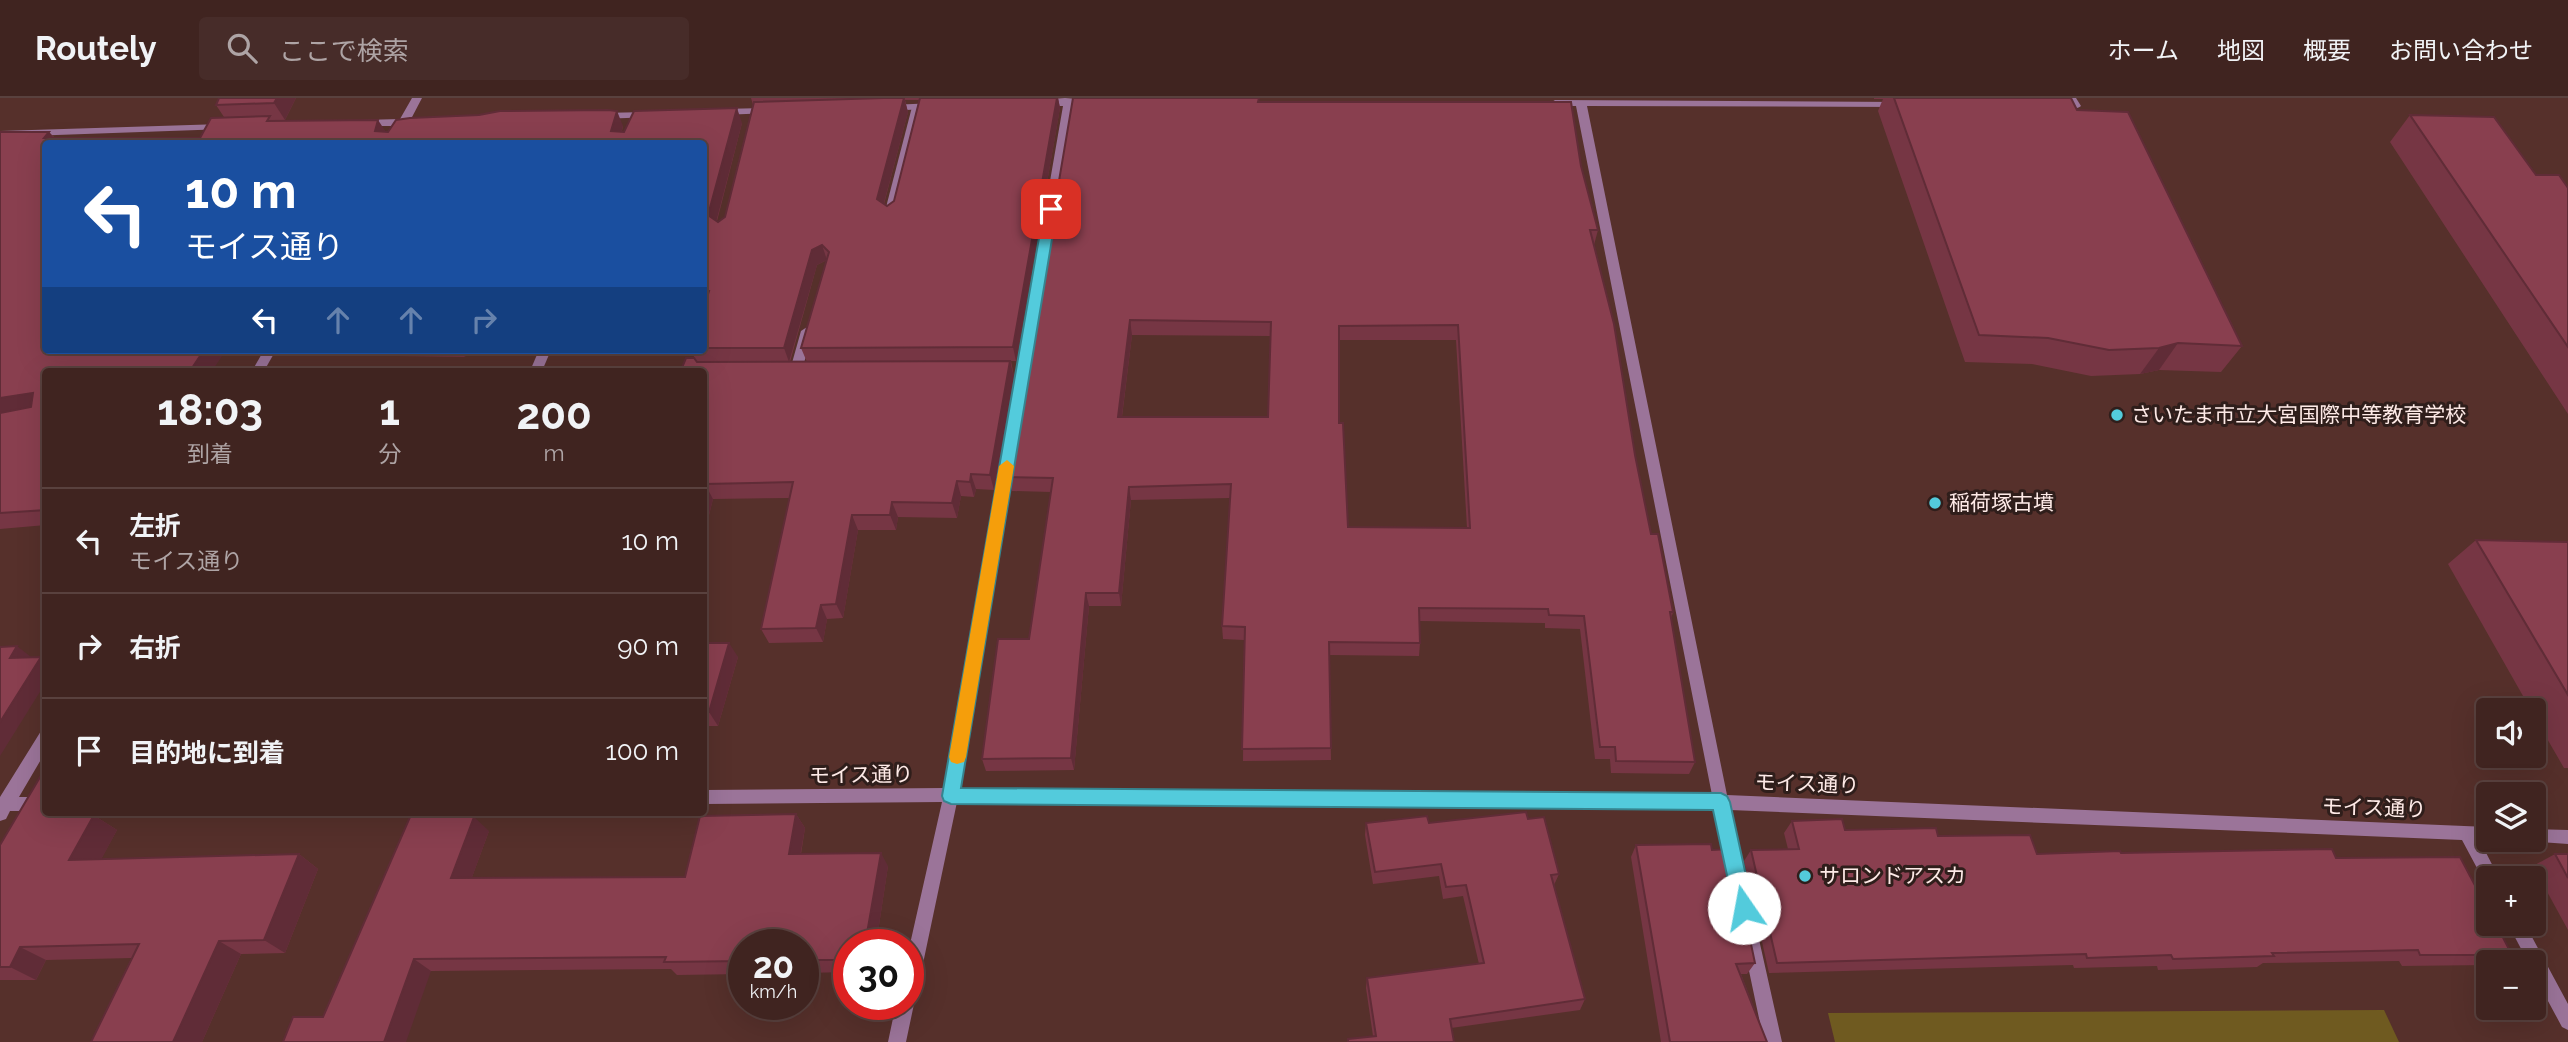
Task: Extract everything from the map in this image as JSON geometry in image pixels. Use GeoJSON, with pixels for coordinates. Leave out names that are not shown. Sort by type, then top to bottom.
{"type":"FeatureCollection","features":[{"type":"Feature","properties":{"kind":"street"},"geometry":{"type":"LineString","coordinates":[[393,140],[417,98]]}},
{"type":"Feature","properties":{"kind":"street"},"geometry":{"type":"LineString","coordinates":[[2048,106],[2076,106],[2071,98]]}},
{"type":"Feature","properties":{"kind":"street"},"geometry":{"type":"LineString","coordinates":[[922,929],[951,796],[1016,369],[1069,100]]}},
{"type":"Feature","properties":{"kind":"street"},"geometry":{"type":"LineString","coordinates":[[1028,104],[1069,100],[1096,103]]}},
{"type":"Feature","properties":{"kind":"street"},"geometry":{"type":"LineString","coordinates":[[1546,103],[1911,105]]}},
{"type":"Feature","properties":{"kind":"street"},"geometry":{"type":"LineString","coordinates":[[1581,103],[1721,802],[1773,1042]]}},
{"type":"Feature","properties":{"kind":"street"},"geometry":{"type":"LineString","coordinates":[[876,108],[945,106]]}},
{"type":"Feature","properties":{"kind":"street"},"geometry":{"type":"LineString","coordinates":[[890,215],[918,107]]}},
{"type":"Feature","properties":{"kind":"street"},"geometry":{"type":"LineString","coordinates":[[714,113],[780,111]]}},
{"type":"Feature","properties":{"kind":"street"},"geometry":{"type":"LineString","coordinates":[[749,125],[752,112]]}},
{"type":"Feature","properties":{"kind":"street"},"geometry":{"type":"LineString","coordinates":[[582,117],[634,120],[662,114]]}},
{"type":"Feature","properties":{"kind":"street"},"geometry":{"type":"LineString","coordinates":[[348,124],[418,121]]}},
{"type":"Feature","properties":{"kind":"street"},"geometry":{"type":"LineString","coordinates":[[0,134],[237,127]]}},
{"type":"Feature","properties":{"kind":"street"},"geometry":{"type":"LineString","coordinates":[[796,370],[811,318]]}},
{"type":"Feature","properties":{"kind":"street"},"geometry":{"type":"LineString","coordinates":[[2,808],[42,743]]}},
{"type":"Feature","properties":{"kind":"street","name":"モイス通り"},"geometry":{"type":"LineString","coordinates":[[707,797],[951,796],[1721,802],[2476,833]]}},
{"type":"Feature","properties":{"kind":"street"},"geometry":{"type":"LineString","coordinates":[[2,808],[42,804]]}},
{"type":"Feature","properties":{"kind":"street"},"geometry":{"type":"LineString","coordinates":[[2467,833],[2485,866]]}},
{"type":"Feature","properties":{"kind":"street"},"geometry":{"type":"LineString","coordinates":[[2546,836],[2568,837]]}},
{"type":"Feature","properties":{"kind":"street"},"geometry":{"type":"LineString","coordinates":[[2522,936],[2568,1021]]}},
{"type":"Feature","properties":{"kind":"street"},"geometry":{"type":"LineString","coordinates":[[897,1042],[902,1020]]}},
{"type":"Feature","properties":{"kind":"shaded area"},"geometry":{"type":"Polygon","coordinates":[[[2384,1010],[2399,1042],[1835,1042],[1828,1013],[2384,1010]]]}},
{"type":"Feature","properties":{"kind":"building"},"geometry":{"type":"Polygon","coordinates":[[[219,98],[277,98],[274,103],[216,105],[219,98]]]}},
{"type":"Feature","properties":{"kind":"building"},"geometry":{"type":"Polygon","coordinates":[[[904,98],[877,199],[887,206],[894,201],[920,98],[1057,98],[1013,347],[801,348],[829,252],[822,245],[812,250],[784,348],[707,348],[707,140],[42,140],[42,354],[201,354],[192,368],[42,368],[42,510],[0,513],[0,413],[31,407],[33,393],[0,398],[0,132],[49,132],[44,138],[200,138],[211,118],[270,116],[267,121],[378,120],[375,131],[388,132],[396,120],[410,118],[479,115],[500,111],[608,110],[617,111],[611,131],[624,132],[634,111],[737,108],[708,215],[718,222],[725,217],[754,102],[904,98]]]}},
{"type":"Feature","properties":{"kind":"building"},"geometry":{"type":"Polygon","coordinates":[[[1073,98],[1259,98],[1258,102],[1571,102],[1581,166],[1598,230],[1590,230],[1614,324],[1635,455],[1651,534],[1658,534],[1673,612],[1670,612],[1695,762],[1616,761],[1615,747],[1600,747],[1584,616],[1549,615],[1548,609],[1419,608],[1420,643],[1329,642],[1331,748],[1242,749],[1245,627],[1222,626],[1231,484],[1129,487],[1119,593],[1086,593],[1071,758],[982,759],[998,639],[1029,639],[1053,478],[1009,477],[1073,98]],[[1130,320],[1118,417],[1268,417],[1271,322],[1130,320]],[[1458,325],[1339,326],[1339,423],[1343,423],[1348,527],[1470,528],[1458,325]]]}},
{"type":"Feature","properties":{"kind":"building"},"geometry":{"type":"Polygon","coordinates":[[[1894,98],[2071,98],[2077,110],[2128,112],[2242,346],[2178,343],[2159,348],[2109,350],[2048,338],[1979,335],[1894,98]]]}},
{"type":"Feature","properties":{"kind":"building"},"geometry":{"type":"Polygon","coordinates":[[[2410,115],[2494,117],[2536,175],[2559,175],[2568,188],[2568,347],[2410,115]]]}},
{"type":"Feature","properties":{"kind":"building"},"geometry":{"type":"Polygon","coordinates":[[[686,358],[694,358],[697,362],[1010,361],[990,475],[971,474],[970,482],[957,481],[952,503],[892,502],[890,515],[852,515],[836,604],[821,605],[816,628],[761,629],[793,482],[707,484],[707,368],[682,368],[686,358]]]}},
{"type":"Feature","properties":{"kind":"building"},"geometry":{"type":"Polygon","coordinates":[[[2476,540],[2568,542],[2568,695],[2476,540]]]}},
{"type":"Feature","properties":{"kind":"building"},"geometry":{"type":"Polygon","coordinates":[[[707,643],[729,643],[709,712],[707,643]]]}},
{"type":"Feature","properties":{"kind":"building"},"geometry":{"type":"Polygon","coordinates":[[[17,646],[10,658],[41,657],[0,722],[0,647],[17,646]]]}},
{"type":"Feature","properties":{"kind":"building"},"geometry":{"type":"Polygon","coordinates":[[[42,774],[42,816],[93,816],[69,860],[299,854],[264,940],[219,941],[173,1042],[91,1042],[139,944],[20,947],[10,967],[0,967],[0,845],[42,774]]]}},
{"type":"Feature","properties":{"kind":"building"},"geometry":{"type":"Polygon","coordinates":[[[1526,812],[1528,819],[1544,817],[1559,874],[1551,875],[1585,999],[1450,1019],[1454,1042],[1348,1042],[1348,1039],[1376,1036],[1367,978],[1484,963],[1466,885],[1446,887],[1441,864],[1375,872],[1366,823],[1427,816],[1429,823],[1526,812]]]}},
{"type":"Feature","properties":{"kind":"building"},"geometry":{"type":"Polygon","coordinates":[[[796,814],[789,854],[881,853],[868,929],[833,929],[833,960],[819,960],[819,929],[728,929],[728,961],[664,962],[666,957],[414,959],[384,1042],[283,1042],[293,1017],[323,1017],[410,817],[474,817],[451,878],[685,877],[700,816],[796,814]]]}},
{"type":"Feature","properties":{"kind":"building"},"geometry":{"type":"Polygon","coordinates":[[[1842,819],[1845,830],[1936,828],[1938,836],[2030,835],[2037,854],[2332,849],[2336,858],[2460,857],[2476,887],[2476,936],[2502,936],[2509,950],[2476,950],[2476,955],[2420,955],[2418,950],[2272,953],[2274,956],[2173,959],[2171,955],[2087,958],[2086,954],[1777,963],[1751,850],[1799,849],[1792,821],[1842,819]]]}},
{"type":"Feature","properties":{"kind":"building"},"geometry":{"type":"Polygon","coordinates":[[[1711,844],[1712,850],[1731,849],[1755,963],[1736,964],[1767,1042],[1670,1042],[1636,845],[1711,844]]]}},
{"type":"Feature","properties":{"kind":"building"},"geometry":{"type":"Polygon","coordinates":[[[2555,854],[2568,854],[2568,878],[2555,854]]]}},
{"type":"Feature","properties":{"kind":"slow traffic"},"geometry":{"type":"LineString","coordinates":[[957,757],[1007,466]]}},
{"type":"Feature","properties":{"kind":"place","name":"さいたま市立大宮国際中等教育学校"},"geometry":{"type":"Point","coordinates":[2117,415]}},
{"type":"Feature","properties":{"kind":"place","name":"稲荷塚古墳"},"geometry":{"type":"Point","coordinates":[1935,503]}},
{"type":"Feature","properties":{"kind":"place","name":"サロンドアスカ"},"geometry":{"type":"Point","coordinates":[1805,876]}},
{"type":"Feature","properties":{"kind":"route"},"geometry":{"type":"LineString","coordinates":[[1051,209],[951,796],[1721,802],[1744,908]]}}]}
